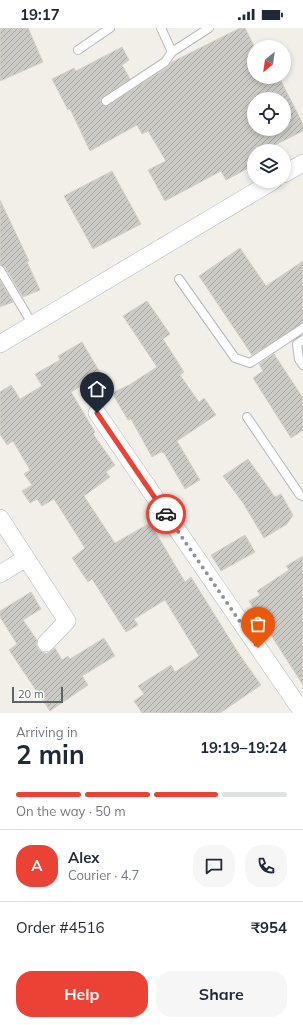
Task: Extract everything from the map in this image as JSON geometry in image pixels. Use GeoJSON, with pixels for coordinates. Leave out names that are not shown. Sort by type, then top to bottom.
{"type":"FeatureCollection","features":[{"type":"Feature","properties":{"kind":"street"},"geometry":{"type":"LineString","coordinates":[[291,170],[303,163]]}},
{"type":"Feature","properties":{"kind":"street"},"geometry":{"type":"LineString","coordinates":[[0,344],[261,188]]}},
{"type":"Feature","properties":{"kind":"street"},"geometry":{"type":"LineString","coordinates":[[97,413],[303,713]]}},
{"type":"Feature","properties":{"kind":"street"},"geometry":{"type":"LineString","coordinates":[[0,518],[67,621],[46,644]]}},
{"type":"Feature","properties":{"kind":"street"},"geometry":{"type":"LineString","coordinates":[[0,574],[26,558]]}},
{"type":"Feature","properties":{"kind":"lane"},"geometry":{"type":"LineString","coordinates":[[78,50],[110,28]]}},
{"type":"Feature","properties":{"kind":"lane"},"geometry":{"type":"LineString","coordinates":[[161,28],[172,52]]}},
{"type":"Feature","properties":{"kind":"lane"},"geometry":{"type":"LineString","coordinates":[[106,101],[165,62],[172,52],[209,28]]}},
{"type":"Feature","properties":{"kind":"lane"},"geometry":{"type":"LineString","coordinates":[[0,270],[33,325]]}},
{"type":"Feature","properties":{"kind":"lane"},"geometry":{"type":"LineString","coordinates":[[179,279],[235,358],[250,363],[303,328]]}},
{"type":"Feature","properties":{"kind":"lane"},"geometry":{"type":"LineString","coordinates":[[303,340],[297,344],[299,359],[303,365]]}},
{"type":"Feature","properties":{"kind":"lane"},"geometry":{"type":"LineString","coordinates":[[247,417],[300,495],[303,496]]}},
{"type":"Feature","properties":{"kind":"building"},"geometry":{"type":"Polygon","coordinates":[[[0,28],[28,28],[43,62],[0,81],[0,28]]]}},
{"type":"Feature","properties":{"kind":"building"},"geometry":{"type":"Polygon","coordinates":[[[240,28],[245,28],[251,40],[247,40],[247,84],[283,84],[287,92],[247,92],[247,136],[291,136],[291,100],[303,124],[303,131],[277,144],[247,144],[247,169],[226,180],[221,171],[165,201],[148,170],[166,161],[148,131],[142,134],[137,125],[90,151],[70,109],[68,110],[52,79],[74,68],[76,71],[122,47],[129,60],[122,65],[130,79],[101,98],[101,104],[107,106],[168,67],[172,62],[240,28]]]}},
{"type":"Feature","properties":{"kind":"building"},"geometry":{"type":"Polygon","coordinates":[[[112,171],[141,224],[93,249],[64,196],[112,171]]]}},
{"type":"Feature","properties":{"kind":"building"},"geometry":{"type":"Polygon","coordinates":[[[0,200],[29,261],[27,262],[40,290],[23,297],[5,267],[0,265],[0,200]]]}},
{"type":"Feature","properties":{"kind":"building"},"geometry":{"type":"Polygon","coordinates":[[[240,248],[266,286],[303,261],[303,323],[252,355],[199,276],[240,248]]]}},
{"type":"Feature","properties":{"kind":"building"},"geometry":{"type":"Polygon","coordinates":[[[0,281],[13,302],[0,307],[0,281]]]}},
{"type":"Feature","properties":{"kind":"building"},"geometry":{"type":"Polygon","coordinates":[[[147,301],[170,334],[163,339],[184,372],[180,375],[199,402],[204,398],[216,415],[177,441],[200,480],[185,489],[164,453],[161,452],[152,457],[131,419],[128,420],[112,393],[129,385],[157,367],[123,316],[147,301]]]}},
{"type":"Feature","properties":{"kind":"building"},"geometry":{"type":"Polygon","coordinates":[[[82,342],[101,374],[71,392],[95,432],[93,434],[115,465],[106,472],[110,477],[84,496],[115,543],[150,523],[185,582],[191,577],[239,654],[261,685],[220,713],[142,713],[134,701],[144,694],[138,686],[171,665],[175,672],[199,656],[165,600],[134,619],[138,625],[126,632],[92,579],[88,582],[72,558],[85,548],[54,499],[42,506],[37,499],[30,503],[22,491],[32,485],[24,474],[30,470],[13,441],[7,445],[0,434],[0,392],[11,385],[20,399],[42,386],[35,374],[60,360],[58,356],[82,342]]]}},
{"type":"Feature","properties":{"kind":"building"},"geometry":{"type":"Polygon","coordinates":[[[274,354],[303,398],[303,430],[291,438],[253,378],[263,371],[259,364],[274,354]]]}},
{"type":"Feature","properties":{"kind":"building"},"geometry":{"type":"Polygon","coordinates":[[[248,459],[275,497],[281,494],[293,515],[287,524],[264,538],[243,503],[223,476],[248,459]]]}},
{"type":"Feature","properties":{"kind":"building"},"geometry":{"type":"Polygon","coordinates":[[[245,535],[255,552],[221,571],[211,555],[245,535]]]}},
{"type":"Feature","properties":{"kind":"building"},"geometry":{"type":"Polygon","coordinates":[[[303,556],[303,685],[249,601],[260,595],[257,591],[289,570],[286,566],[303,556]]]}},
{"type":"Feature","properties":{"kind":"building"},"geometry":{"type":"Polygon","coordinates":[[[31,592],[41,609],[23,620],[37,640],[36,645],[39,650],[46,654],[55,648],[62,660],[68,656],[70,659],[104,638],[115,656],[82,676],[88,685],[50,711],[9,650],[17,644],[0,617],[0,611],[31,592]]]}},
{"type":"Feature","properties":{"kind":"way so far"},"geometry":{"type":"LineString","coordinates":[[166,514],[258,648]]}},
{"type":"Feature","properties":{"kind":"route"},"geometry":{"type":"LineString","coordinates":[[97,413],[166,514]]}}]}
